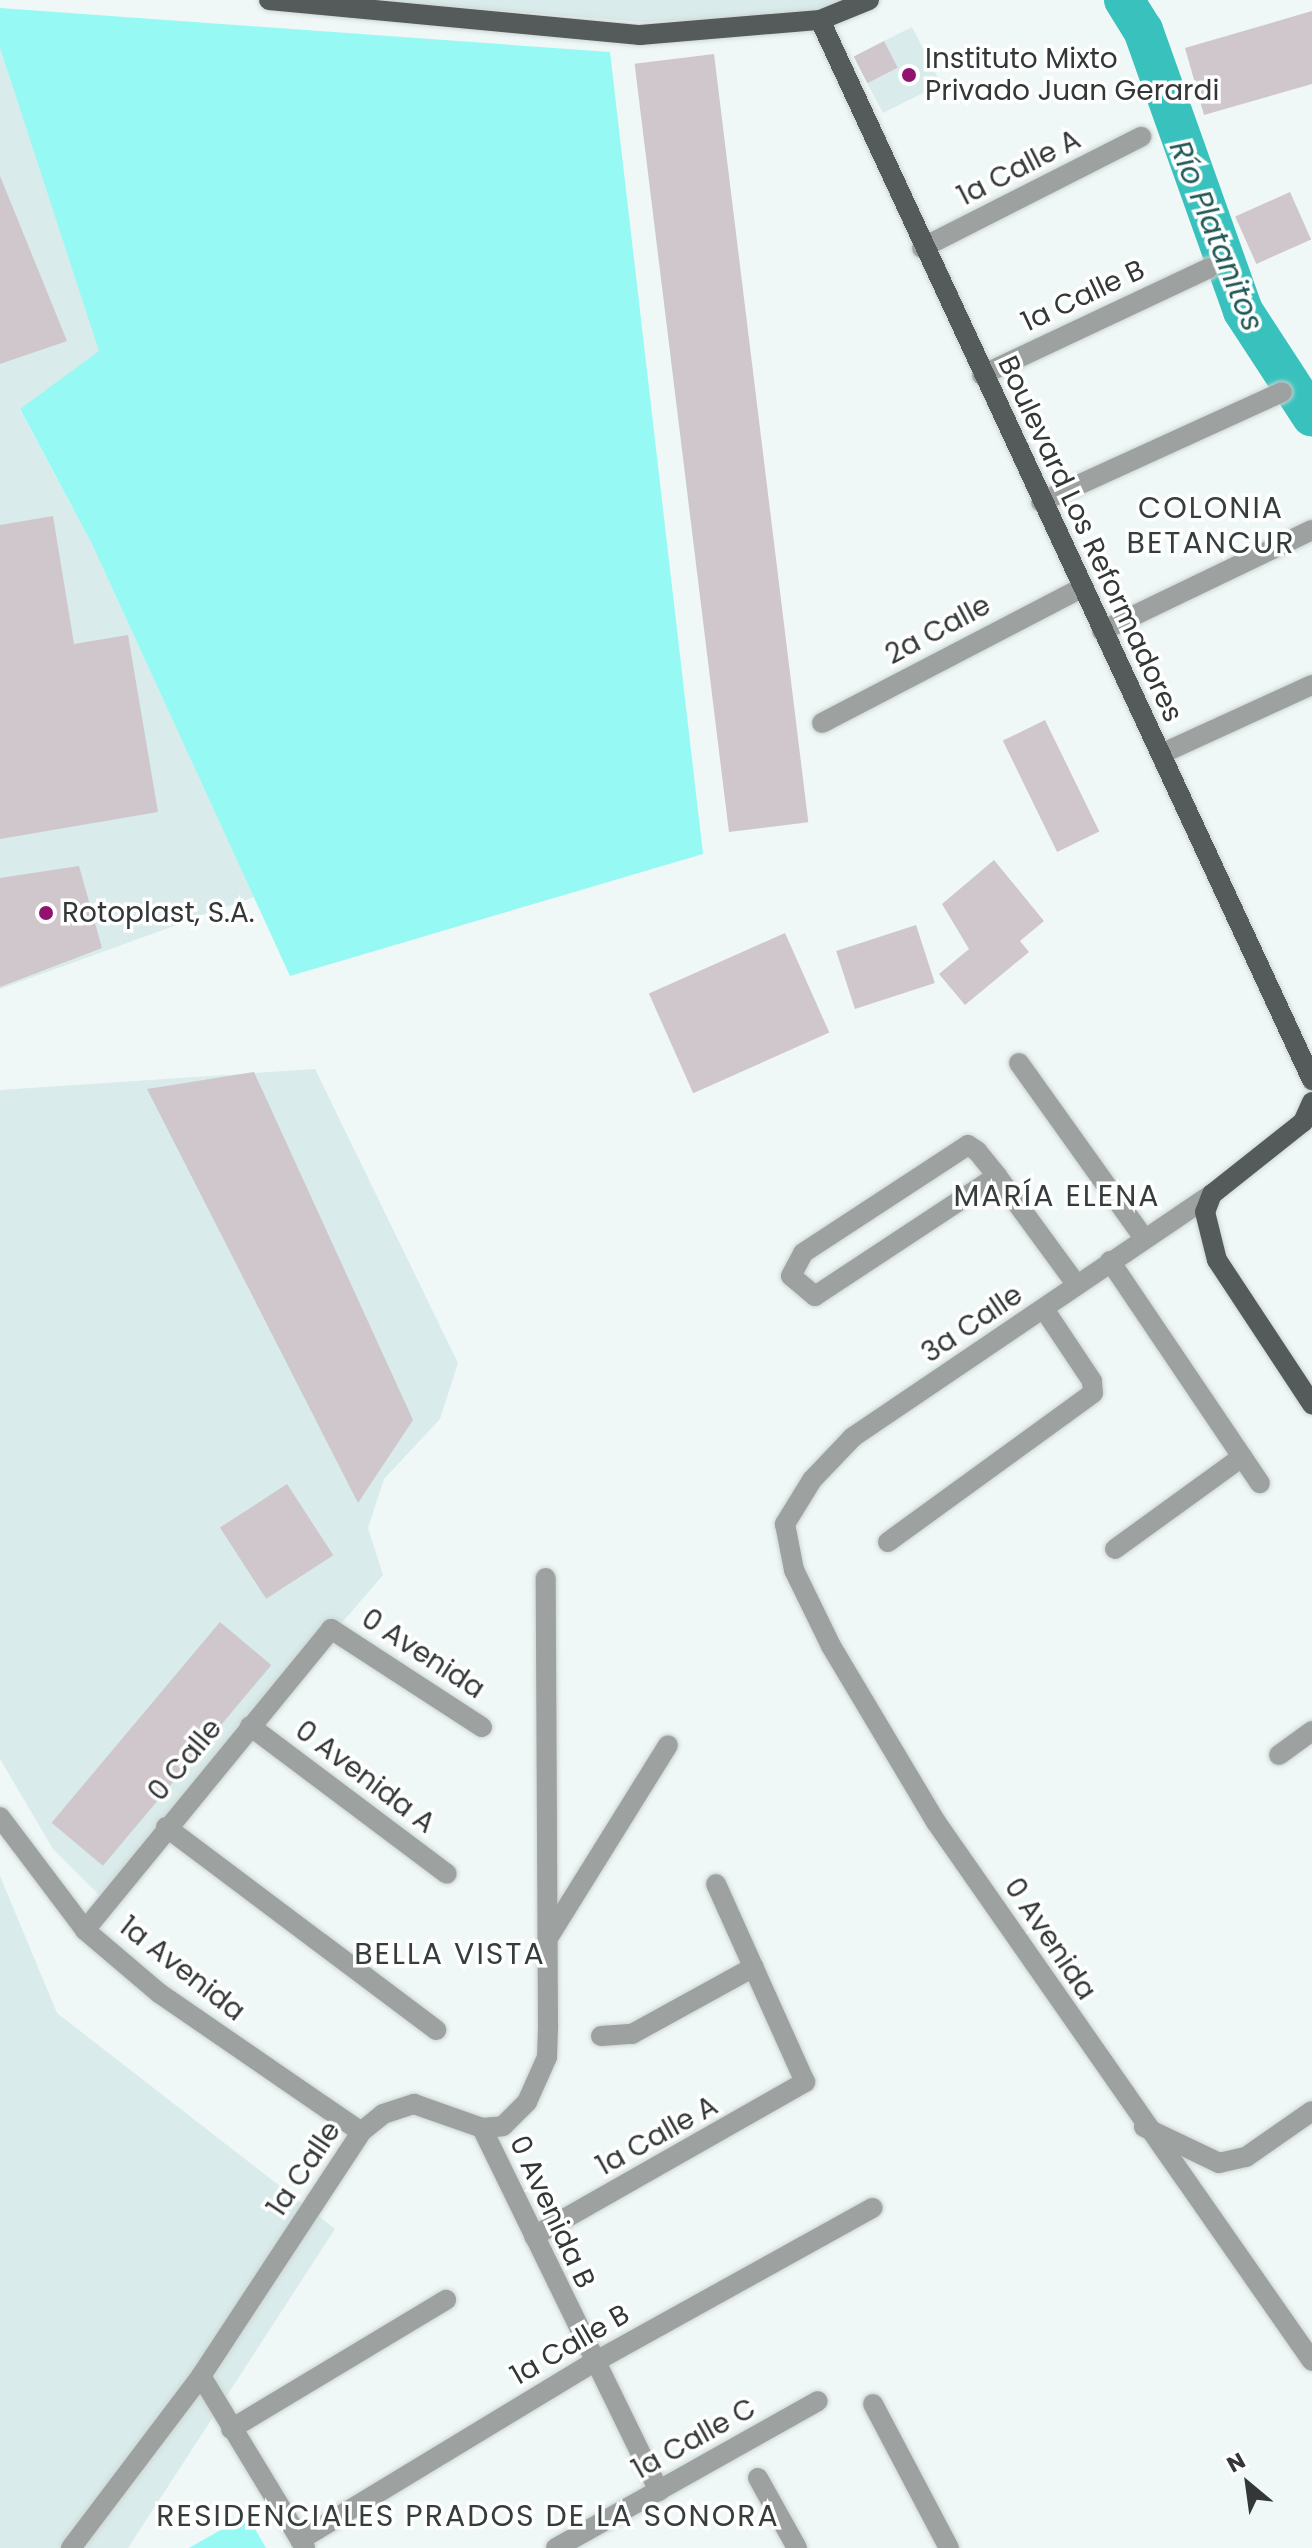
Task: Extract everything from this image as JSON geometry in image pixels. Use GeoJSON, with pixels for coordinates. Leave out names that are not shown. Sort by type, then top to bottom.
{"type":"FeatureCollection","features":[{"type":"Feature","properties":{"kind":"main road"},"geometry":{"type":"LineString","coordinates":[[269,0],[640,35],[820,20],[869,0]]}},
{"type":"Feature","properties":{"kind":"main road","name":"Boulevard Los Reformadores"},"geometry":{"type":"LineString","coordinates":[[820,20],[922,248],[1312,1080]]}},
{"type":"Feature","properties":{"kind":"main road"},"geometry":{"type":"LineString","coordinates":[[1312,1102],[1308,1120],[1212,1194],[1206,1232],[1217,1260],[1312,1404]]}},
{"type":"Feature","properties":{"kind":"street","name":"1a Calle A"},"geometry":{"type":"LineString","coordinates":[[922,248],[1141,137]]}},
{"type":"Feature","properties":{"kind":"street","name":"1a Calle B"},"geometry":{"type":"LineString","coordinates":[[982,375],[1209,268]]}},
{"type":"Feature","properties":{"kind":"street"},"geometry":{"type":"LineString","coordinates":[[1041,502],[1282,392]]}},
{"type":"Feature","properties":{"kind":"street"},"geometry":{"type":"LineString","coordinates":[[1102,631],[1312,530]]}},
{"type":"Feature","properties":{"kind":"street","name":"2a Calle"},"geometry":{"type":"LineString","coordinates":[[822,723],[1081,588]]}},
{"type":"Feature","properties":{"kind":"street"},"geometry":{"type":"LineString","coordinates":[[1161,754],[1312,685]]}},
{"type":"Feature","properties":{"kind":"street"},"geometry":{"type":"LineString","coordinates":[[1019,1063],[1144,1238]]}},
{"type":"Feature","properties":{"kind":"street"},"geometry":{"type":"LineString","coordinates":[[997,1176],[815,1296],[791,1276],[803,1253],[958,1149],[977,1151],[997,1176],[1076,1284]]}},
{"type":"Feature","properties":{"kind":"street","name":"3a Calle"},"geometry":{"type":"LineString","coordinates":[[785,1524],[812,1480],[853,1437],[1212,1194]]}},
{"type":"Feature","properties":{"kind":"street"},"geometry":{"type":"LineString","coordinates":[[1110,1261],[1260,1483]]}},
{"type":"Feature","properties":{"kind":"street"},"geometry":{"type":"LineString","coordinates":[[888,1542],[1093,1393],[1092,1381],[1044,1309]]}},
{"type":"Feature","properties":{"kind":"street"},"geometry":{"type":"LineString","coordinates":[[1115,1549],[1242,1457]]}},
{"type":"Feature","properties":{"kind":"street","name":"0 Avenida"},"geometry":{"type":"LineString","coordinates":[[785,1524],[794,1570],[831,1646],[936,1822],[1144,2127],[1312,2361]]}},
{"type":"Feature","properties":{"kind":"street"},"geometry":{"type":"LineString","coordinates":[[482,2128],[516,2116],[547,2057],[546,1578]]}},
{"type":"Feature","properties":{"kind":"street","name":"0 Avenida"},"geometry":{"type":"LineString","coordinates":[[331,1629],[482,1727]]}},
{"type":"Feature","properties":{"kind":"street","name":"0 Calle"},"geometry":{"type":"LineString","coordinates":[[85,1930],[166,1827],[331,1629]]}},
{"type":"Feature","properties":{"kind":"street","name":"0 Avenida A"},"geometry":{"type":"LineString","coordinates":[[250,1726],[447,1874]]}},
{"type":"Feature","properties":{"kind":"street"},"geometry":{"type":"LineString","coordinates":[[1279,1755],[1312,1731]]}},
{"type":"Feature","properties":{"kind":"street"},"geometry":{"type":"LineString","coordinates":[[547,1940],[668,1745]]}},
{"type":"Feature","properties":{"kind":"street","name":"1a Avenida"},"geometry":{"type":"LineString","coordinates":[[0,1817],[85,1930],[159,1993],[361,2132]]}},
{"type":"Feature","properties":{"kind":"street"},"geometry":{"type":"LineString","coordinates":[[166,1827],[436,2030]]}},
{"type":"Feature","properties":{"kind":"street"},"geometry":{"type":"LineString","coordinates":[[601,2036],[632,2034],[754,1967],[716,1884]]}},
{"type":"Feature","properties":{"kind":"street","name":"1a Calle A"},"geometry":{"type":"LineString","coordinates":[[534,2236],[805,2082],[754,1967]]}},
{"type":"Feature","properties":{"kind":"street","name":"1a Calle"},"geometry":{"type":"LineString","coordinates":[[71,2548],[201,2376],[361,2132],[383,2114],[414,2104],[482,2128]]}},
{"type":"Feature","properties":{"kind":"street"},"geometry":{"type":"LineString","coordinates":[[1144,2127],[1219,2163],[1246,2157],[1312,2111]]}},
{"type":"Feature","properties":{"kind":"street","name":"0 Avenida B"},"geometry":{"type":"LineString","coordinates":[[482,2128],[591,2364],[659,2491]]}},
{"type":"Feature","properties":{"kind":"street","name":"1a Calle B"},"geometry":{"type":"LineString","coordinates":[[303,2544],[591,2364],[873,2208]]}},
{"type":"Feature","properties":{"kind":"street"},"geometry":{"type":"LineString","coordinates":[[231,2429],[446,2300]]}},
{"type":"Feature","properties":{"kind":"street"},"geometry":{"type":"LineString","coordinates":[[201,2376],[303,2544]]}},
{"type":"Feature","properties":{"kind":"street","name":"1a Calle C"},"geometry":{"type":"LineString","coordinates":[[556,2548],[818,2401]]}},
{"type":"Feature","properties":{"kind":"street"},"geometry":{"type":"LineString","coordinates":[[873,2404],[949,2548]]}},
{"type":"Feature","properties":{"kind":"street"},"geometry":{"type":"LineString","coordinates":[[758,2478],[797,2548]]}},
{"type":"Feature","properties":{"kind":"shaded area"},"geometry":{"type":"Polygon","coordinates":[[[365,0],[881,0],[848,14],[643,22],[365,0]]]}},
{"type":"Feature","properties":{"kind":"shaded area"},"geometry":{"type":"Polygon","coordinates":[[[0,8],[610,52],[703,854],[290,976],[92,544],[20,409],[99,351],[0,48],[0,8]]]}},
{"type":"Feature","properties":{"kind":"shaded area","name":"Instituto Mixto Privado Juan Gerardi"},"geometry":{"type":"Polygon","coordinates":[[[912,27],[941,84],[883,113],[867,83],[897,68],[884,41],[912,27]]]}},
{"type":"Feature","properties":{"kind":"shaded area"},"geometry":{"type":"Polygon","coordinates":[[[0,48],[100,352],[20,410],[92,544],[254,897],[0,989],[0,48]]]}},
{"type":"Feature","properties":{"kind":"shaded area"},"geometry":{"type":"Polygon","coordinates":[[[315,1069],[458,1363],[440,1419],[384,1479],[368,1528],[383,1575],[104,1900],[53,1849],[0,1759],[0,1090],[315,1069]]]}},
{"type":"Feature","properties":{"kind":"shaded area"},"geometry":{"type":"Polygon","coordinates":[[[0,1876],[57,2013],[335,2229],[128,2548],[0,2548],[0,1876]]]}},
{"type":"Feature","properties":{"kind":"shaded area"},"geometry":{"type":"Polygon","coordinates":[[[247,2515],[266,2548],[189,2548],[247,2515]]]}},
{"type":"Feature","properties":{"kind":"building"},"geometry":{"type":"Polygon","coordinates":[[[1312,11],[1312,84],[1204,115],[1185,48],[1312,11]]]}},
{"type":"Feature","properties":{"kind":"building"},"geometry":{"type":"Polygon","coordinates":[[[884,41],[898,68],[867,83],[854,56],[884,41]]]}},
{"type":"Feature","properties":{"kind":"building"},"geometry":{"type":"Polygon","coordinates":[[[714,54],[808,822],[729,832],[635,64],[714,54]]]}},
{"type":"Feature","properties":{"kind":"building"},"geometry":{"type":"Polygon","coordinates":[[[0,176],[67,341],[0,364],[0,176]]]}},
{"type":"Feature","properties":{"kind":"building"},"geometry":{"type":"Polygon","coordinates":[[[1290,192],[1311,240],[1256,264],[1235,216],[1290,192]]]}},
{"type":"Feature","properties":{"kind":"building"},"geometry":{"type":"Polygon","coordinates":[[[53,516],[74,644],[128,635],[158,812],[0,839],[0,525],[53,516]]]}},
{"type":"Feature","properties":{"kind":"building"},"geometry":{"type":"Polygon","coordinates":[[[1045,720],[1099,831],[1057,852],[1003,741],[1045,720]]]}},
{"type":"Feature","properties":{"kind":"building"},"geometry":{"type":"Polygon","coordinates":[[[994,860],[1044,921],[1020,941],[1029,952],[965,1005],[939,974],[969,949],[942,904],[994,860]]]}},
{"type":"Feature","properties":{"kind":"building","name":"Rotoplast, S.A."},"geometry":{"type":"Polygon","coordinates":[[[79,866],[102,948],[0,987],[0,878],[79,866]]]}},
{"type":"Feature","properties":{"kind":"building"},"geometry":{"type":"Polygon","coordinates":[[[916,925],[935,983],[855,1009],[836,951],[916,925]]]}},
{"type":"Feature","properties":{"kind":"building"},"geometry":{"type":"Polygon","coordinates":[[[785,933],[829,1033],[693,1093],[649,994],[785,933]]]}},
{"type":"Feature","properties":{"kind":"building"},"geometry":{"type":"Polygon","coordinates":[[[254,1072],[413,1420],[358,1503],[147,1089],[254,1072]]]}},
{"type":"Feature","properties":{"kind":"building"},"geometry":{"type":"Polygon","coordinates":[[[287,1484],[333,1555],[266,1599],[220,1528],[287,1484]]]}},
{"type":"Feature","properties":{"kind":"building"},"geometry":{"type":"Polygon","coordinates":[[[220,1622],[271,1665],[103,1866],[52,1823],[220,1622]]]}},
{"type":"Feature","properties":{"kind":"waterway","name":"Río Platanitos"},"geometry":{"type":"LineString","coordinates":[[1124,0],[1143,30],[1243,311],[1312,417]]}},
{"type":"Feature","properties":{"kind":"place","name":"Instituto Mixto Privado Juan Gerardi"},"geometry":{"type":"Point","coordinates":[909,75]}},
{"type":"Feature","properties":{"kind":"place","name":"Rotoplast, S.A."},"geometry":{"type":"Point","coordinates":[46,913]}},
{"type":"Feature","properties":{"kind":"district","name":"COLONIA BETANCUR"},"geometry":{"type":"Point","coordinates":[1211,525]}},
{"type":"Feature","properties":{"kind":"district","name":"MARÍA ELENA"},"geometry":{"type":"Point","coordinates":[1057,1196]}},
{"type":"Feature","properties":{"kind":"district","name":"BELLA VISTA"},"geometry":{"type":"Point","coordinates":[450,1954]}},
{"type":"Feature","properties":{"kind":"district","name":"RESIDENCIALES PRADOS DE LA SONORA"},"geometry":{"type":"Point","coordinates":[468,2516]}}]}
